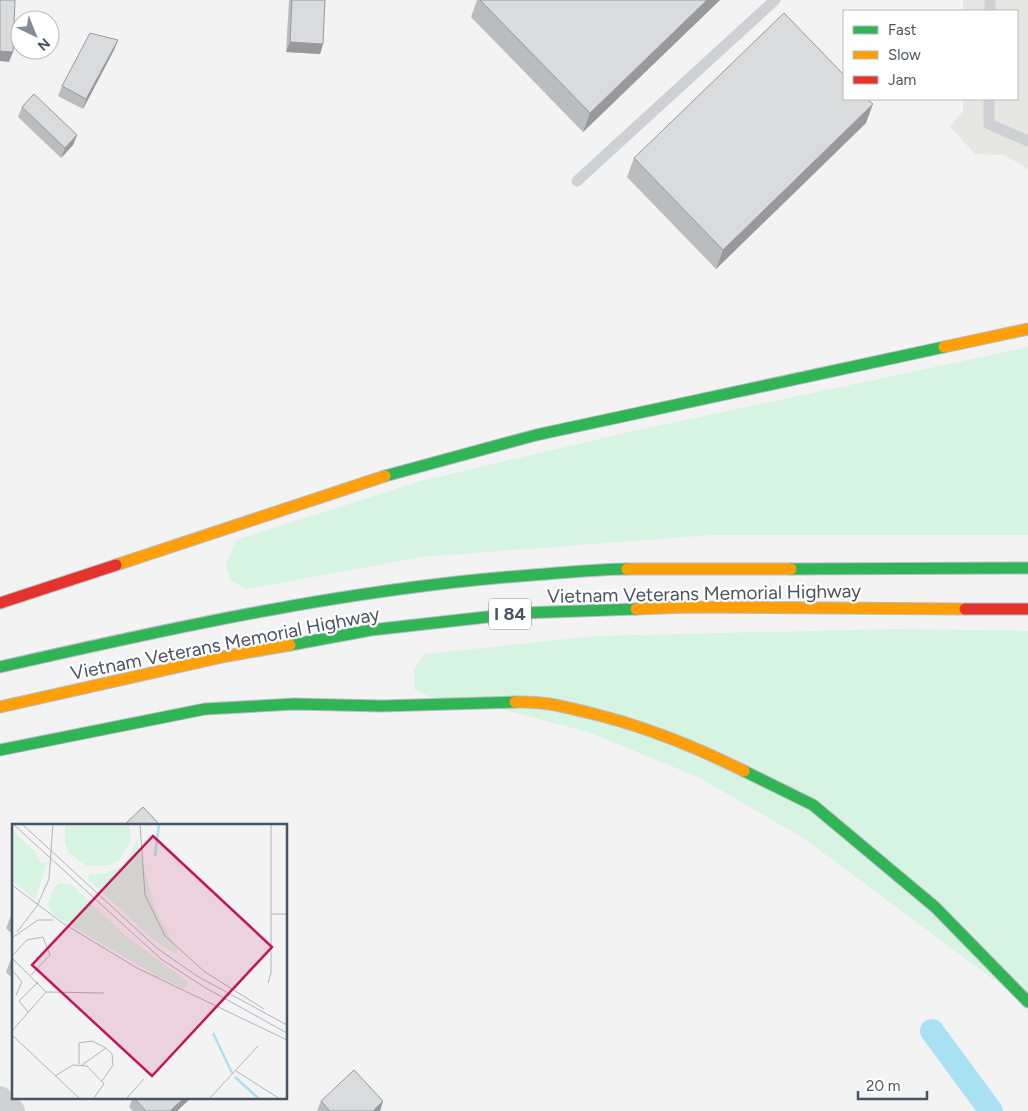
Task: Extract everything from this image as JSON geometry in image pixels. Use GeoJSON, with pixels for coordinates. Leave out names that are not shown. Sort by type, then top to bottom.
{"type":"FeatureCollection","features":[{"type":"Feature","properties":{"kind":"highway"},"geometry":{"type":"LineString","coordinates":[[0,603],[370,480],[462,454],[680,402],[1028,329]]}},
{"type":"Feature","properties":{"kind":"highway","name":"Vietnam Veterans Memorial Highway"},"geometry":{"type":"LineString","coordinates":[[0,667],[143,634],[301,604],[464,580],[622,569],[1028,568]]}},
{"type":"Feature","properties":{"kind":"highway","name":"Vietnam Veterans Memorial Highway"},"geometry":{"type":"LineString","coordinates":[[0,707],[236,654],[371,630],[522,613],[689,607],[1028,609]]}},
{"type":"Feature","properties":{"kind":"highway"},"geometry":{"type":"LineString","coordinates":[[0,750],[205,709],[294,704],[382,706],[541,701],[617,720],[696,747],[813,805],[935,908],[1028,1002]]}},
{"type":"Feature","properties":{"kind":"street"},"geometry":{"type":"LineString","coordinates":[[0,1098],[13,1111]]}},
{"type":"Feature","properties":{"kind":"lane"},"geometry":{"type":"LineString","coordinates":[[577,181],[775,0]]}},
{"type":"Feature","properties":{"kind":"lane"},"geometry":{"type":"LineString","coordinates":[[989,100],[989,124],[1028,141]]}},
{"type":"Feature","properties":{"kind":"shaded area"},"geometry":{"type":"Polygon","coordinates":[[[963,0],[1028,0],[1028,169],[1005,155],[975,154],[950,127],[963,111],[963,100],[1018,100],[1018,10],[963,10],[963,0]]]}},
{"type":"Feature","properties":{"kind":"green space"},"geometry":{"type":"Polygon","coordinates":[[[1028,347],[1028,535],[711,535],[422,557],[247,589],[231,581],[226,564],[236,540],[421,481],[629,432],[1028,347]]]}},
{"type":"Feature","properties":{"kind":"green space"},"geometry":{"type":"Polygon","coordinates":[[[897,629],[1028,631],[1028,1005],[803,838],[698,777],[588,732],[509,711],[434,699],[414,689],[414,669],[425,654],[597,636],[897,629]]]}},
{"type":"Feature","properties":{"kind":"building"},"geometry":{"type":"Polygon","coordinates":[[[0,0],[15,0],[15,10],[10,10],[10,52],[0,51],[0,0]]]}},
{"type":"Feature","properties":{"kind":"building"},"geometry":{"type":"Polygon","coordinates":[[[292,0],[325,0],[323,44],[290,42],[292,0]]]}},
{"type":"Feature","properties":{"kind":"building"},"geometry":{"type":"Polygon","coordinates":[[[480,0],[707,0],[590,113],[480,0]]]}},
{"type":"Feature","properties":{"kind":"building"},"geometry":{"type":"Polygon","coordinates":[[[784,13],[843,74],[843,100],[868,100],[873,104],[723,250],[634,158],[784,13]]]}},
{"type":"Feature","properties":{"kind":"building"},"geometry":{"type":"Polygon","coordinates":[[[90,33],[118,40],[86,99],[62,86],[90,33]]]}},
{"type":"Feature","properties":{"kind":"building"},"geometry":{"type":"Polygon","coordinates":[[[34,94],[77,135],[65,148],[22,107],[34,94]]]}},
{"type":"Feature","properties":{"kind":"building"},"geometry":{"type":"Polygon","coordinates":[[[143,807],[159,824],[125,824],[143,807]]]}},
{"type":"Feature","properties":{"kind":"building"},"geometry":{"type":"Polygon","coordinates":[[[354,1070],[383,1101],[373,1111],[330,1111],[321,1101],[354,1070]]]}},
{"type":"Feature","properties":{"kind":"building"},"geometry":{"type":"Polygon","coordinates":[[[134,1098],[184,1098],[170,1111],[146,1111],[134,1098]]]}},
{"type":"Feature","properties":{"kind":"waterway"},"geometry":{"type":"LineString","coordinates":[[932,1031],[991,1111]]}},
{"type":"Feature","properties":{"kind":"traffic: fast"},"geometry":{"type":"LineString","coordinates":[[385,476],[536,435],[944,347]]}},
{"type":"Feature","properties":{"kind":"traffic: fast"},"geometry":{"type":"LineString","coordinates":[[791,569],[1028,568]]}},
{"type":"Feature","properties":{"kind":"traffic: fast"},"geometry":{"type":"LineString","coordinates":[[0,667],[198,624],[331,599],[466,581],[627,569]]}},
{"type":"Feature","properties":{"kind":"traffic: fast"},"geometry":{"type":"LineString","coordinates":[[290,645],[371,630],[522,613],[636,609]]}},
{"type":"Feature","properties":{"kind":"traffic: fast"},"geometry":{"type":"LineString","coordinates":[[0,750],[205,709],[294,704],[382,706],[515,702]]}},
{"type":"Feature","properties":{"kind":"traffic: fast"},"geometry":{"type":"LineString","coordinates":[[744,771],[813,805],[935,907],[1028,1002]]}},
{"type":"Feature","properties":{"kind":"traffic: slow"},"geometry":{"type":"LineString","coordinates":[[944,347],[1028,329]]}},
{"type":"Feature","properties":{"kind":"traffic: slow"},"geometry":{"type":"LineString","coordinates":[[116,565],[385,476]]}},
{"type":"Feature","properties":{"kind":"traffic: slow"},"geometry":{"type":"LineString","coordinates":[[627,569],[791,569]]}},
{"type":"Feature","properties":{"kind":"traffic: slow"},"geometry":{"type":"LineString","coordinates":[[636,609],[689,607],[965,609]]}},
{"type":"Feature","properties":{"kind":"traffic: slow"},"geometry":{"type":"LineString","coordinates":[[0,707],[227,656],[290,645]]}},
{"type":"Feature","properties":{"kind":"traffic: slow"},"geometry":{"type":"LineString","coordinates":[[515,702],[552,704],[630,724],[688,745],[744,771]]}},
{"type":"Feature","properties":{"kind":"traffic: jam"},"geometry":{"type":"LineString","coordinates":[[0,603],[116,565]]}},
{"type":"Feature","properties":{"kind":"traffic: jam"},"geometry":{"type":"LineString","coordinates":[[965,609],[1028,609]]}}]}
